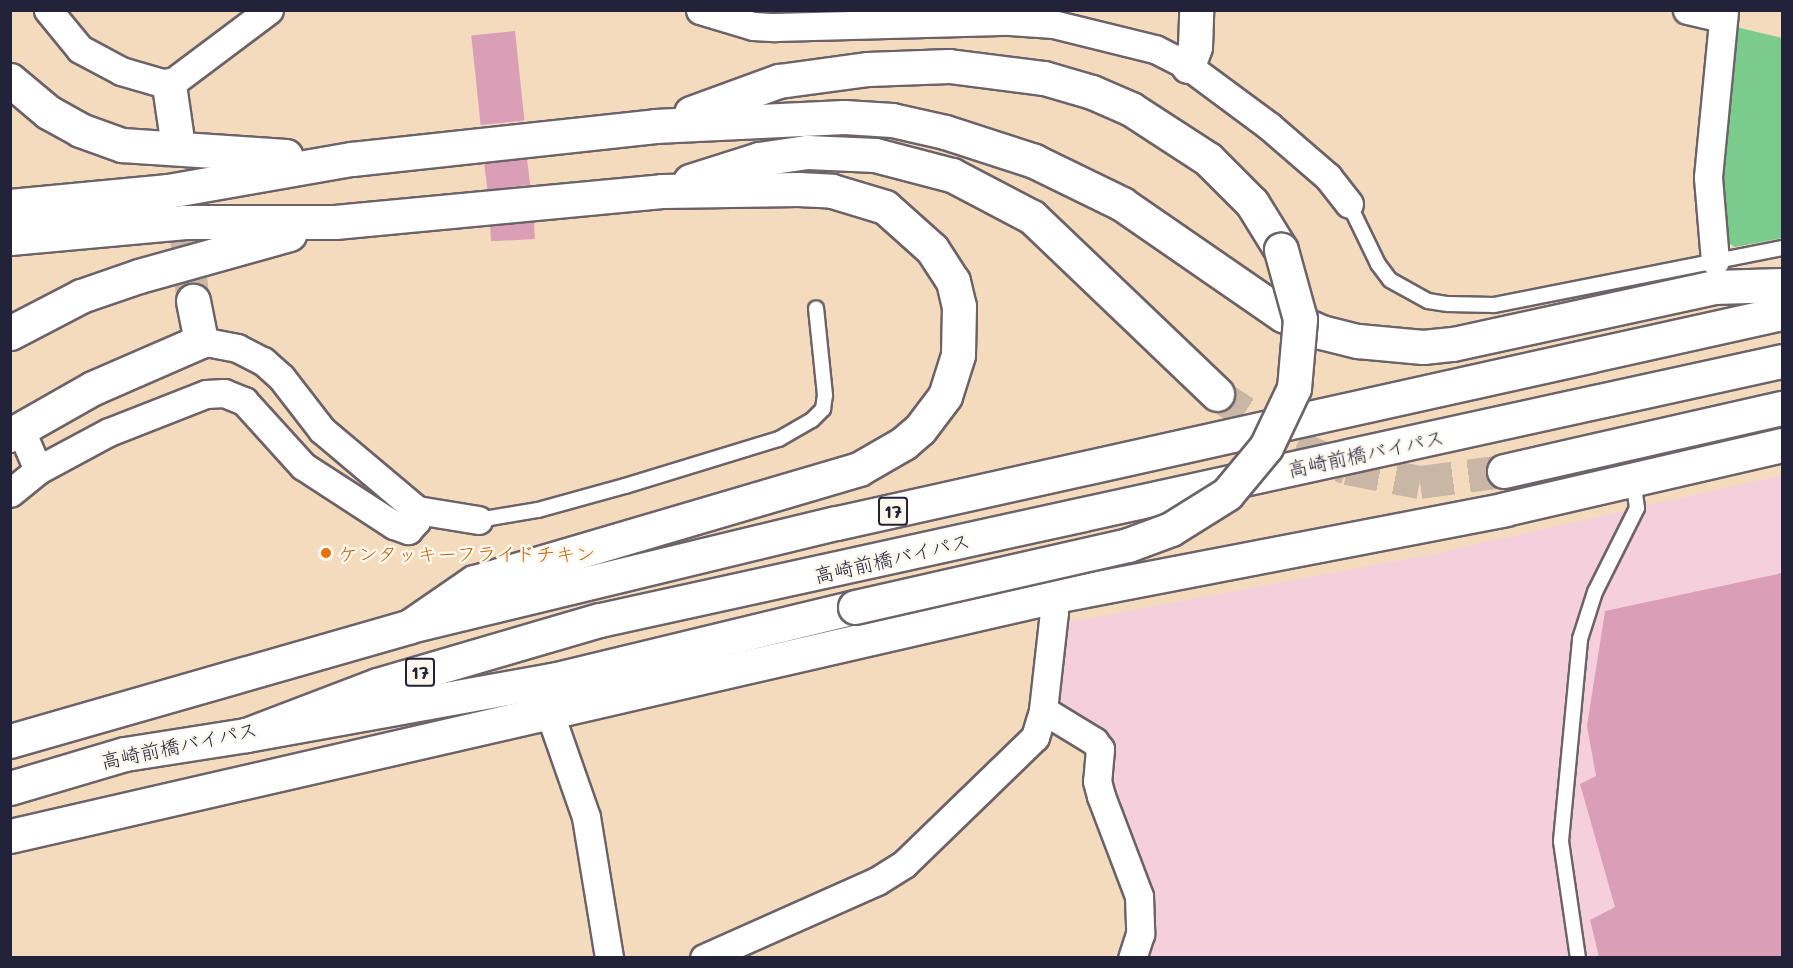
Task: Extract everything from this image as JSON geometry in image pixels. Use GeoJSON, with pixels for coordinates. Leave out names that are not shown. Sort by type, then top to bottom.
{"type":"FeatureCollection","features":[{"type":"Feature","properties":{"kind":"main road"},"geometry":{"type":"LineString","coordinates":[[1188,66],[1195,47],[1196,10]]}},
{"type":"Feature","properties":{"kind":"main road"},"geometry":{"type":"LineString","coordinates":[[246,735],[553,680],[1128,544],[1171,529],[1227,494],[1266,447],[1294,387],[1300,319],[1281,250],[1252,203],[1208,159],[1131,109],[1092,92],[1044,78],[949,66],[868,69],[779,81],[656,126]]}},
{"type":"Feature","properties":{"kind":"main road"},"geometry":{"type":"LineString","coordinates":[[10,80],[48,112],[80,130],[122,145],[179,152],[352,159]]}},
{"type":"Feature","properties":{"kind":"main road"},"geometry":{"type":"LineString","coordinates":[[169,85],[176,133]]}},
{"type":"Feature","properties":{"kind":"main road"},"geometry":{"type":"LineString","coordinates":[[10,206],[168,191],[352,159],[656,126],[844,117],[892,120],[998,147],[1122,204],[1284,315],[1321,332],[1358,341],[1423,347],[1453,344],[1714,287],[1782,285]]}},
{"type":"Feature","properties":{"kind":"main road"},"geometry":{"type":"LineString","coordinates":[[662,191],[759,159],[807,152],[875,155],[952,175],[1032,217],[1216,394]]}},
{"type":"Feature","properties":{"kind":"main road"},"geometry":{"type":"LineString","coordinates":[[10,238],[185,222],[334,222],[662,191],[832,191],[861,197],[904,220],[933,249],[953,281],[961,332],[953,378],[945,396],[920,429],[859,469],[474,582],[410,626]]}},
{"type":"Feature","properties":{"kind":"main road"},"geometry":{"type":"LineString","coordinates":[[10,333],[81,296],[139,276],[334,222]]}},
{"type":"Feature","properties":{"kind":"main road"},"geometry":{"type":"LineString","coordinates":[[15,432],[93,388],[201,341],[193,301]]}},
{"type":"Feature","properties":{"kind":"main road","name":"17"},"geometry":{"type":"LineString","coordinates":[[10,741],[410,626],[837,523],[1782,313]]}},
{"type":"Feature","properties":{"kind":"main road","name":"高崎前橋バイパス"},"geometry":{"type":"LineString","coordinates":[[10,788],[125,754],[246,735],[377,685],[600,620],[1782,361]]}},
{"type":"Feature","properties":{"kind":"main road"},"geometry":{"type":"LineString","coordinates":[[1504,471],[1782,408]]}},
{"type":"Feature","properties":{"kind":"main road"},"geometry":{"type":"LineString","coordinates":[[10,836],[550,714],[1050,597],[1493,511],[1782,446]]}},
{"type":"Feature","properties":{"kind":"street"},"geometry":{"type":"LineString","coordinates":[[48,10],[80,49],[121,71],[169,85],[269,10]]}},
{"type":"Feature","properties":{"kind":"street"},"geometry":{"type":"LineString","coordinates":[[700,10],[753,26],[855,18],[1053,24],[1155,49],[1188,66],[1304,153],[1349,204]]}},
{"type":"Feature","properties":{"kind":"street"},"geometry":{"type":"LineString","coordinates":[[1687,10],[1724,14],[1708,177],[1715,261]]}},
{"type":"Feature","properties":{"kind":"street"},"geometry":{"type":"LineString","coordinates":[[201,341],[237,348],[263,361],[281,377],[322,430],[417,510],[478,520]]}},
{"type":"Feature","properties":{"kind":"street"},"geometry":{"type":"LineString","coordinates":[[10,493],[38,470],[157,411],[206,394],[225,393],[244,401],[303,466],[385,520],[408,530],[416,521],[417,510]]}},
{"type":"Feature","properties":{"kind":"street"},"geometry":{"type":"LineString","coordinates":[[15,432],[38,470]]}},
{"type":"Feature","properties":{"kind":"street"},"geometry":{"type":"LineString","coordinates":[[704,957],[877,881],[904,864],[1035,736],[1044,710],[1054,612],[1050,597]]}},
{"type":"Feature","properties":{"kind":"street"},"geometry":{"type":"LineString","coordinates":[[1044,710],[1100,749],[1097,781],[1139,896],[1140,934],[1132,957]]}},
{"type":"Feature","properties":{"kind":"street"},"geometry":{"type":"LineString","coordinates":[[550,714],[586,817],[609,957]]}},
{"type":"Feature","properties":{"kind":"lane"},"geometry":{"type":"LineString","coordinates":[[1349,204],[1378,264],[1390,280],[1428,301],[1494,306],[1782,248]]}},
{"type":"Feature","properties":{"kind":"lane"},"geometry":{"type":"LineString","coordinates":[[478,520],[538,510],[636,483],[779,439],[812,420],[823,409],[825,395],[816,308]]}},
{"type":"Feature","properties":{"kind":"lane"},"geometry":{"type":"LineString","coordinates":[[1578,957],[1561,841],[1580,639],[1594,592],[1637,508],[1633,479]]}},
{"type":"Feature","properties":{"kind":"shaded area"},"geometry":{"type":"Polygon","coordinates":[[[1782,475],[1782,957],[1143,957],[1109,789],[1114,740],[1064,707],[1053,694],[1058,624],[1429,555],[1782,475]]]}},
{"type":"Feature","properties":{"kind":"green space"},"geometry":{"type":"Polygon","coordinates":[[[1736,27],[1782,38],[1782,238],[1735,247],[1722,239],[1718,199],[1736,27]]]}},
{"type":"Feature","properties":{"kind":"building"},"geometry":{"type":"Polygon","coordinates":[[[515,31],[524,121],[481,125],[471,36],[515,31]]]}},
{"type":"Feature","properties":{"kind":"building"},"geometry":{"type":"Polygon","coordinates":[[[527,159],[530,185],[487,190],[484,164],[527,159]]]}},
{"type":"Feature","properties":{"kind":"building"},"geometry":{"type":"Polygon","coordinates":[[[534,222],[535,239],[491,241],[490,224],[534,222]]]}},
{"type":"Feature","properties":{"kind":"building"},"geometry":{"type":"Polygon","coordinates":[[[1782,573],[1782,957],[1599,957],[1590,920],[1615,907],[1580,784],[1596,776],[1587,726],[1605,611],[1782,573]]]}},
{"type":"Feature","properties":{"kind":"tunnel"},"geometry":{"type":"LineString","coordinates":[[176,133],[193,301]]}},
{"type":"Feature","properties":{"kind":"tunnel"},"geometry":{"type":"LineString","coordinates":[[1217,394],[1296,446],[1347,468],[1420,482],[1504,471]]}},
{"type":"Feature","properties":{"kind":"place","name":"ケンタッキーフライドチキン"},"geometry":{"type":"Point","coordinates":[326,553]}}]}
